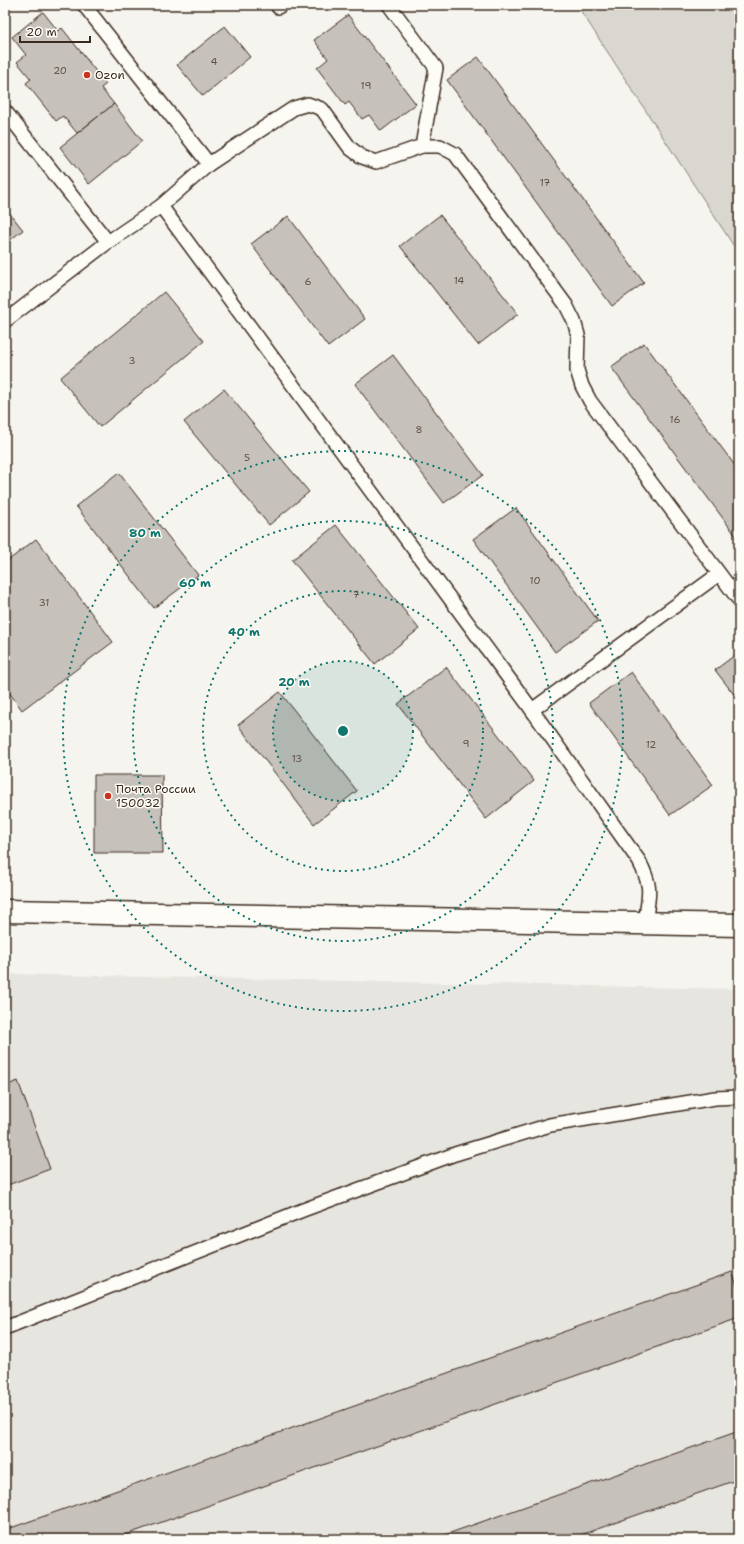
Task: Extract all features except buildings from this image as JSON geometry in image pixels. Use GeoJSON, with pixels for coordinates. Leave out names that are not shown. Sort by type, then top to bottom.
{"type":"FeatureCollection","features":[{"type":"Feature","properties":{"kind":"street"},"geometry":{"type":"LineString","coordinates":[[5,911],[739,924]]}},
{"type":"Feature","properties":{"kind":"lane"},"geometry":{"type":"LineString","coordinates":[[84,5],[209,164]]}},
{"type":"Feature","properties":{"kind":"lane"},"geometry":{"type":"LineString","coordinates":[[389,5],[436,68],[422,146]]}},
{"type":"Feature","properties":{"kind":"lane"},"geometry":{"type":"LineString","coordinates":[[5,321],[108,242],[161,206],[209,164],[294,108],[308,104],[322,110],[350,148],[362,158],[376,162],[422,146],[440,146],[456,154],[566,305],[574,321],[578,335],[577,370],[582,386],[590,401],[739,600]]}},
{"type":"Feature","properties":{"kind":"lane"},"geometry":{"type":"LineString","coordinates":[[5,111],[108,242]]}},
{"type":"Feature","properties":{"kind":"lane"},"geometry":{"type":"LineString","coordinates":[[161,206],[532,710],[639,861],[647,877],[650,889],[645,923]]}},
{"type":"Feature","properties":{"kind":"lane"},"geometry":{"type":"LineString","coordinates":[[532,710],[719,574]]}},
{"type":"Feature","properties":{"kind":"lane"},"geometry":{"type":"LineString","coordinates":[[5,1328],[296,1213],[455,1154],[550,1125],[715,1098],[739,1097]]}},
{"type":"Feature","properties":{"kind":"shaded area"},"geometry":{"type":"Polygon","coordinates":[[[577,5],[739,5],[739,254],[577,5]]]}},
{"type":"Feature","properties":{"kind":"shaded area"},"geometry":{"type":"Polygon","coordinates":[[[5,974],[739,989],[739,1539],[5,1539],[5,974]]]}},
{"type":"Feature","properties":{"kind":"place","name":"Ozon"},"geometry":{"type":"Point","coordinates":[87,75]}},
{"type":"Feature","properties":{"kind":"place","name":"Почта России 150032"},"geometry":{"type":"Point","coordinates":[108,796]}}]}
